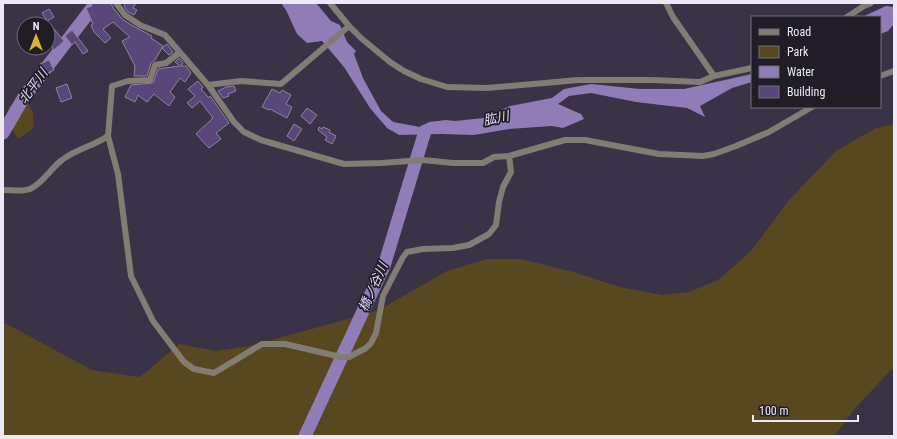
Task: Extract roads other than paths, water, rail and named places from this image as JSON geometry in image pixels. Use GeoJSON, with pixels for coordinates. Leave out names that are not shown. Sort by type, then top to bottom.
{"type":"FeatureCollection","features":[{"type":"Feature","properties":{"kind":"street"},"geometry":{"type":"LineString","coordinates":[[116,3],[125,15],[140,25],[165,35],[208,85],[234,122],[244,132],[261,140],[344,164],[422,160],[453,163],[483,163],[494,157],[509,156],[565,140],[585,140],[659,154],[702,156],[714,154],[762,135],[810,108]]}},
{"type":"Feature","properties":{"kind":"street"},"geometry":{"type":"LineString","coordinates":[[330,3],[347,28],[390,62],[404,71],[426,81],[447,88],[487,88],[578,80],[652,80],[700,82],[714,76],[751,68]]}},
{"type":"Feature","properties":{"kind":"street"},"geometry":{"type":"LineString","coordinates":[[666,3],[673,17],[714,76]]}},
{"type":"Feature","properties":{"kind":"street"},"geometry":{"type":"LineString","coordinates":[[849,16],[864,6],[872,3]]}},
{"type":"Feature","properties":{"kind":"street"},"geometry":{"type":"LineString","coordinates":[[208,85],[240,81],[281,84],[347,28]]}},
{"type":"Feature","properties":{"kind":"street"},"geometry":{"type":"LineString","coordinates":[[179,53],[166,64],[154,65],[150,80],[128,81],[112,86],[108,136],[118,174],[131,276],[153,321],[184,362],[194,369],[214,373],[262,344],[285,344],[341,357],[349,357],[366,348],[371,343],[376,333],[383,296],[407,252],[422,249],[453,248],[469,245],[489,234],[496,225],[499,202],[511,172],[509,156]]}},
{"type":"Feature","properties":{"kind":"street"},"geometry":{"type":"LineString","coordinates":[[881,76],[894,71]]}},
{"type":"Feature","properties":{"kind":"street"},"geometry":{"type":"LineString","coordinates":[[3,190],[16,191],[29,189],[38,184],[48,172],[62,160],[76,151],[98,143],[108,136]]}},
{"type":"Feature","properties":{"kind":"water","name":"肱川"},"geometry":{"type":"Polygon","coordinates":[[[281,3],[316,3],[331,21],[340,25],[347,42],[356,51],[354,54],[363,78],[381,111],[393,122],[420,127],[429,122],[484,118],[510,106],[552,98],[564,89],[591,84],[640,89],[684,89],[751,74],[751,82],[732,88],[700,106],[705,117],[687,108],[636,102],[591,93],[569,96],[558,104],[581,114],[584,119],[563,128],[552,126],[509,129],[474,135],[399,135],[387,128],[370,108],[344,67],[322,41],[307,43],[297,34],[286,10],[281,3]]]}},
{"type":"Feature","properties":{"kind":"water"},"geometry":{"type":"Polygon","coordinates":[[[886,6],[894,7],[894,24],[888,31],[881,34],[881,16],[864,16],[886,6]]]}},
{"type":"Feature","properties":{"kind":"waterway","name":"北平川"},"geometry":{"type":"LineString","coordinates":[[3,133],[24,97],[96,3]]}},
{"type":"Feature","properties":{"kind":"waterway","name":"橋ノ谷川"},"geometry":{"type":"LineString","coordinates":[[305,436],[384,266],[425,131]]}}]}
